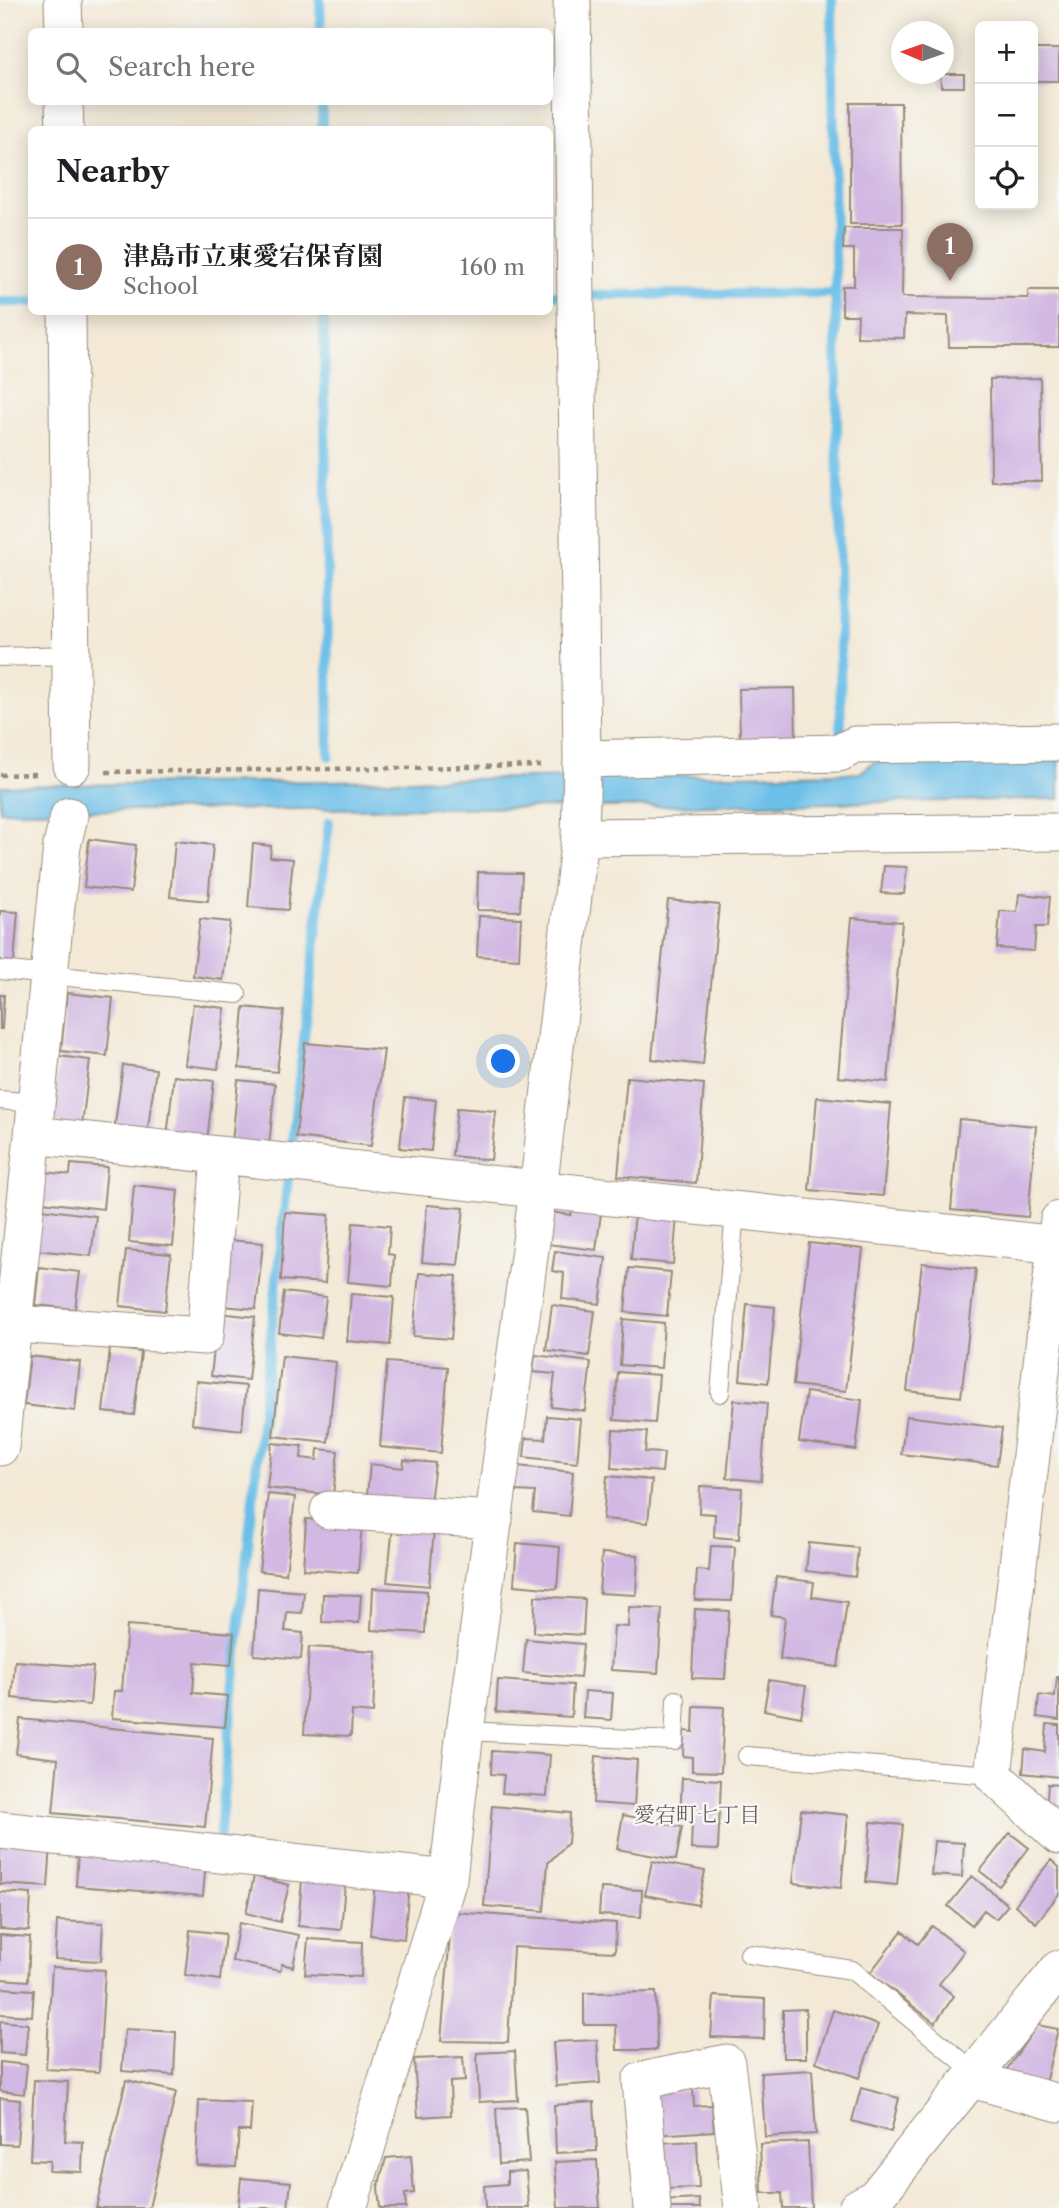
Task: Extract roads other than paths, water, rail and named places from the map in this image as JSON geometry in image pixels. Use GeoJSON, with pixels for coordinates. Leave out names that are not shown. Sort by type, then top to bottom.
{"type":"FeatureCollection","features":[{"type":"Feature","properties":{"kind":"street"},"geometry":{"type":"LineString","coordinates":[[63,0],[64,28]]}},
{"type":"Feature","properties":{"kind":"street"},"geometry":{"type":"LineString","coordinates":[[348,2208],[448,1880],[465,1731],[538,1190],[580,824],[582,763],[572,0]]}},
{"type":"Feature","properties":{"kind":"street"},"geometry":{"type":"LineString","coordinates":[[64,105],[65,126]]}},
{"type":"Feature","properties":{"kind":"street"},"geometry":{"type":"LineString","coordinates":[[67,315],[72,765]]}},
{"type":"Feature","properties":{"kind":"street"},"geometry":{"type":"LineString","coordinates":[[582,763],[839,753],[855,746],[1059,742]]}},
{"type":"Feature","properties":{"kind":"street"},"geometry":{"type":"LineString","coordinates":[[0,1447],[17,1227],[34,1119],[62,846],[69,816]]}},
{"type":"Feature","properties":{"kind":"street"},"geometry":{"type":"LineString","coordinates":[[580,824],[1059,832]]}},
{"type":"Feature","properties":{"kind":"street"},"geometry":{"type":"LineString","coordinates":[[34,1119],[220,1157],[736,1210],[1058,1236],[993,1775],[1059,1836]]}},
{"type":"Feature","properties":{"kind":"street"},"geometry":{"type":"LineString","coordinates":[[8,1338],[205,1336],[220,1157]]}},
{"type":"Feature","properties":{"kind":"street"},"geometry":{"type":"LineString","coordinates":[[329,1510],[494,1520]]}},
{"type":"Feature","properties":{"kind":"street"},"geometry":{"type":"LineString","coordinates":[[0,1830],[448,1880]]}},
{"type":"Feature","properties":{"kind":"street"},"geometry":{"type":"LineString","coordinates":[[857,2208],[875,2198],[1059,1969]]}},
{"type":"Feature","properties":{"kind":"street"},"geometry":{"type":"LineString","coordinates":[[652,2208],[641,2081],[726,2063],[743,2208]]}},
{"type":"Feature","properties":{"kind":"street"},"geometry":{"type":"LineString","coordinates":[[973,2076],[1059,2103]]}},
{"type":"Feature","properties":{"kind":"lane"},"geometry":{"type":"LineString","coordinates":[[0,657],[71,655]]}},
{"type":"Feature","properties":{"kind":"lane"},"geometry":{"type":"LineString","coordinates":[[0,970],[237,994]]}},
{"type":"Feature","properties":{"kind":"lane"},"geometry":{"type":"LineString","coordinates":[[0,1100],[34,1119]]}},
{"type":"Feature","properties":{"kind":"lane"},"geometry":{"type":"LineString","coordinates":[[720,1393],[736,1210]]}},
{"type":"Feature","properties":{"kind":"lane"},"geometry":{"type":"LineString","coordinates":[[465,1731],[674,1741],[676,1700]]}},
{"type":"Feature","properties":{"kind":"lane"},"geometry":{"type":"LineString","coordinates":[[747,1756],[993,1775]]}},
{"type":"Feature","properties":{"kind":"lane"},"geometry":{"type":"LineString","coordinates":[[749,1954],[852,1970],[973,2076]]}},
{"type":"Feature","properties":{"kind":"water"},"geometry":{"type":"Polygon","coordinates":[[[1059,760],[1059,799],[606,807],[0,811],[0,786],[860,773],[874,762],[1059,760]]]}},
{"type":"Feature","properties":{"kind":"waterway"},"geometry":{"type":"LineString","coordinates":[[320,0],[321,28]]}},
{"type":"Feature","properties":{"kind":"waterway"},"geometry":{"type":"LineString","coordinates":[[832,0],[841,734]]}},
{"type":"Feature","properties":{"kind":"waterway"},"geometry":{"type":"LineString","coordinates":[[322,105],[322,126]]}},
{"type":"Feature","properties":{"kind":"waterway"},"geometry":{"type":"LineString","coordinates":[[594,295],[836,293]]}},
{"type":"Feature","properties":{"kind":"waterway"},"geometry":{"type":"LineString","coordinates":[[0,302],[28,302]]}},
{"type":"Feature","properties":{"kind":"waterway"},"geometry":{"type":"LineString","coordinates":[[324,315],[329,756]]}},
{"type":"Feature","properties":{"kind":"waterway"},"geometry":{"type":"LineString","coordinates":[[291,1150],[329,822]]}},
{"type":"Feature","properties":{"kind":"waterway"},"geometry":{"type":"LineString","coordinates":[[219,1842],[239,1628],[288,1177]]}},
{"type":"Feature","properties":{"kind":"place","name":"津島市立東愛宕保育園"},"geometry":{"type":"Point","coordinates":[950,281]}},
{"type":"Feature","properties":{"kind":"district","name":"愛宕町七丁目"},"geometry":{"type":"Point","coordinates":[697,1815]}}]}
